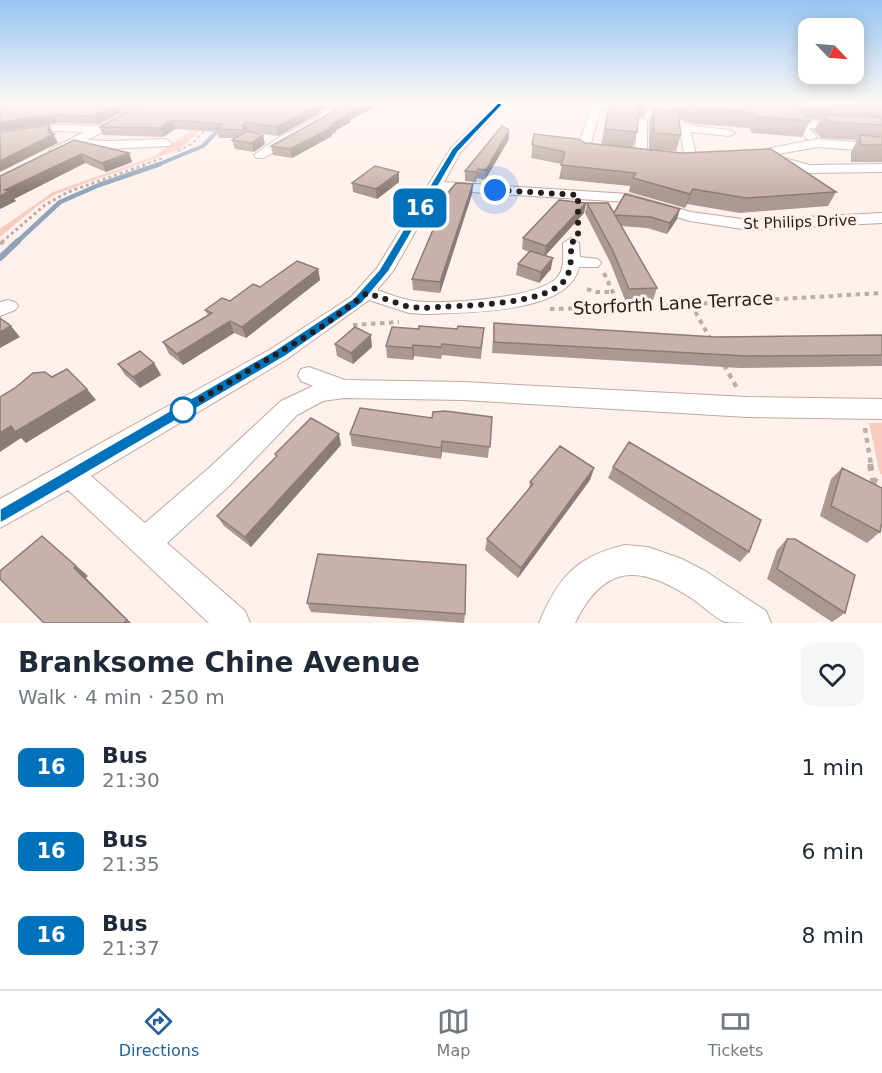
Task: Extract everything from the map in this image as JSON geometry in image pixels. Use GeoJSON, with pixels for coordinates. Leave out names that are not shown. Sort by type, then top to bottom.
{"type":"FeatureCollection","features":[{"type":"Feature","properties":{"kind":"street"},"geometry":{"type":"LineString","coordinates":[[41,159],[92,133]]}},
{"type":"Feature","properties":{"kind":"street"},"geometry":{"type":"LineString","coordinates":[[260,155],[298,133]]}},
{"type":"Feature","properties":{"kind":"street"},"geometry":{"type":"LineString","coordinates":[[0,514],[71,475],[320,328],[367,293],[384,271],[455,151],[472,133]]}},
{"type":"Feature","properties":{"kind":"street"},"geometry":{"type":"LineString","coordinates":[[587,133],[583,150],[635,156],[640,133]]}},
{"type":"Feature","properties":{"kind":"street"},"geometry":{"type":"LineString","coordinates":[[685,133],[692,160]]}},
{"type":"Feature","properties":{"kind":"street"},"geometry":{"type":"LineString","coordinates":[[808,133],[817,143]]}},
{"type":"Feature","properties":{"kind":"street"},"geometry":{"type":"LineString","coordinates":[[260,137],[280,142]]}},
{"type":"Feature","properties":{"kind":"street"},"geometry":{"type":"LineString","coordinates":[[76,142],[170,148]]}},
{"type":"Feature","properties":{"kind":"street"},"geometry":{"type":"LineString","coordinates":[[738,157],[762,155],[817,143],[882,148]]}},
{"type":"Feature","properties":{"kind":"street"},"geometry":{"type":"LineString","coordinates":[[762,155],[783,164],[810,169],[882,168]]}},
{"type":"Feature","properties":{"kind":"street","name":"St Philips Drive"},"geometry":{"type":"LineString","coordinates":[[433,185],[628,198],[690,216],[749,225],[882,218]]}},
{"type":"Feature","properties":{"kind":"street"},"geometry":{"type":"LineString","coordinates":[[367,293],[409,307],[424,308],[525,300],[550,291],[564,280],[571,252],[592,263]]}},
{"type":"Feature","properties":{"kind":"street"},"geometry":{"type":"LineString","coordinates":[[309,375],[344,388]]}},
{"type":"Feature","properties":{"kind":"street"},"geometry":{"type":"LineString","coordinates":[[146,542],[220,476],[289,408],[318,393],[344,388],[463,391],[747,407],[872,409]]}},
{"type":"Feature","properties":{"kind":"street"},"geometry":{"type":"LineString","coordinates":[[71,475],[233,623]]}},
{"type":"Feature","properties":{"kind":"street"},"geometry":{"type":"LineString","coordinates":[[556,623],[582,581],[601,565],[623,561],[656,563],[685,575],[754,623]]}},
{"type":"Feature","properties":{"kind":"path"},"geometry":{"type":"LineString","coordinates":[[170,148],[192,144],[202,133]]}},
{"type":"Feature","properties":{"kind":"path"},"geometry":{"type":"LineString","coordinates":[[0,244],[45,205],[68,192],[165,157]]}},
{"type":"Feature","properties":{"kind":"path"},"geometry":{"type":"LineString","coordinates":[[592,263],[600,264],[615,297]]}},
{"type":"Feature","properties":{"kind":"path"},"geometry":{"type":"LineString","coordinates":[[587,289],[596,292],[613,292]]}},
{"type":"Feature","properties":{"kind":"path","name":"Storforth Lane Terrace"},"geometry":{"type":"LineString","coordinates":[[543,309],[645,307],[882,293]]}},
{"type":"Feature","properties":{"kind":"path"},"geometry":{"type":"LineString","coordinates":[[691,304],[714,345]]}},
{"type":"Feature","properties":{"kind":"path"},"geometry":{"type":"LineString","coordinates":[[320,328],[400,321]]}},
{"type":"Feature","properties":{"kind":"path"},"geometry":{"type":"LineString","coordinates":[[719,355],[747,407]]}},
{"type":"Feature","properties":{"kind":"path"},"geometry":{"type":"LineString","coordinates":[[872,409],[873,480],[882,484]]}},
{"type":"Feature","properties":{"kind":"shaded area"},"geometry":{"type":"Polygon","coordinates":[[[187,133],[197,133],[180,149],[56,194],[36,207],[0,237],[0,229],[53,192],[153,157],[187,133]]]}},
{"type":"Feature","properties":{"kind":"shaded area"},"geometry":{"type":"Polygon","coordinates":[[[869,423],[882,423],[882,474],[880,474],[869,423]]]}},
{"type":"Feature","properties":{"kind":"building"},"geometry":{"type":"Polygon","coordinates":[[[0,133],[54,134],[0,161],[0,133]]]}},
{"type":"Feature","properties":{"kind":"building"},"geometry":{"type":"Polygon","coordinates":[[[244,133],[263,135],[252,143],[232,140],[244,133]]]}},
{"type":"Feature","properties":{"kind":"building"},"geometry":{"type":"Polygon","coordinates":[[[294,133],[321,133],[290,149],[271,146],[294,133]]]}},
{"type":"Feature","properties":{"kind":"building"},"geometry":{"type":"Polygon","coordinates":[[[496,133],[507,133],[486,170],[465,171],[496,133]]]}},
{"type":"Feature","properties":{"kind":"building"},"geometry":{"type":"Polygon","coordinates":[[[655,133],[681,133],[681,135],[655,133]]]}},
{"type":"Feature","properties":{"kind":"building"},"geometry":{"type":"Polygon","coordinates":[[[534,134],[578,139],[585,143],[682,153],[771,149],[836,192],[746,198],[693,189],[690,194],[633,178],[636,173],[561,165],[565,152],[532,145],[534,134]]]}},
{"type":"Feature","properties":{"kind":"building"},"geometry":{"type":"Polygon","coordinates":[[[860,135],[882,137],[882,145],[861,145],[860,135]]]}},
{"type":"Feature","properties":{"kind":"building"},"geometry":{"type":"Polygon","coordinates":[[[74,140],[129,153],[102,163],[81,154],[5,190],[9,191],[0,196],[0,176],[74,140]]]}},
{"type":"Feature","properties":{"kind":"building"},"geometry":{"type":"Polygon","coordinates":[[[375,166],[399,172],[376,189],[352,183],[375,166]]]}},
{"type":"Feature","properties":{"kind":"building"},"geometry":{"type":"Polygon","coordinates":[[[456,183],[473,184],[440,282],[412,279],[450,190],[456,183]]]}},
{"type":"Feature","properties":{"kind":"building"},"geometry":{"type":"Polygon","coordinates":[[[625,194],[680,209],[670,223],[651,217],[615,215],[657,288],[629,289],[613,251],[587,203],[608,203],[614,213],[625,194]]]}},
{"type":"Feature","properties":{"kind":"building"},"geometry":{"type":"Polygon","coordinates":[[[559,200],[586,203],[546,246],[523,238],[559,200]]]}},
{"type":"Feature","properties":{"kind":"building"},"geometry":{"type":"Polygon","coordinates":[[[530,251],[553,258],[541,272],[518,264],[530,251]]]}},
{"type":"Feature","properties":{"kind":"building"},"geometry":{"type":"Polygon","coordinates":[[[297,261],[318,269],[242,327],[230,321],[177,354],[163,342],[212,313],[205,310],[222,298],[230,301],[253,284],[260,287],[297,261]]]}},
{"type":"Feature","properties":{"kind":"building"},"geometry":{"type":"Polygon","coordinates":[[[0,318],[11,326],[0,332],[0,318]]]}},
{"type":"Feature","properties":{"kind":"building"},"geometry":{"type":"Polygon","coordinates":[[[494,323],[715,337],[882,335],[882,355],[746,356],[494,342],[494,323]]]}},
{"type":"Feature","properties":{"kind":"building"},"geometry":{"type":"Polygon","coordinates":[[[419,326],[457,329],[458,326],[484,328],[481,348],[442,344],[441,347],[386,346],[392,327],[419,329],[419,326]]]}},
{"type":"Feature","properties":{"kind":"building"},"geometry":{"type":"Polygon","coordinates":[[[355,327],[371,335],[351,353],[335,344],[355,327]]]}},
{"type":"Feature","properties":{"kind":"building"},"geometry":{"type":"Polygon","coordinates":[[[140,351],[154,363],[133,377],[118,364],[140,351]]]}},
{"type":"Feature","properties":{"kind":"building"},"geometry":{"type":"Polygon","coordinates":[[[67,369],[87,389],[15,432],[11,426],[0,433],[0,397],[33,373],[45,372],[52,377],[67,369]]]}},
{"type":"Feature","properties":{"kind":"building"},"geometry":{"type":"Polygon","coordinates":[[[360,408],[432,418],[433,412],[445,411],[492,417],[490,447],[442,441],[441,448],[350,434],[360,408]]]}},
{"type":"Feature","properties":{"kind":"building"},"geometry":{"type":"Polygon","coordinates":[[[311,418],[339,434],[245,537],[217,516],[311,418]]]}},
{"type":"Feature","properties":{"kind":"building"},"geometry":{"type":"Polygon","coordinates":[[[629,442],[761,520],[749,552],[613,467],[629,442]]]}},
{"type":"Feature","properties":{"kind":"building"},"geometry":{"type":"Polygon","coordinates":[[[560,446],[594,468],[521,568],[487,539],[533,484],[530,482],[560,446]]]}},
{"type":"Feature","properties":{"kind":"building"},"geometry":{"type":"Polygon","coordinates":[[[842,468],[882,488],[880,532],[831,506],[842,468]]]}},
{"type":"Feature","properties":{"kind":"building"},"geometry":{"type":"Polygon","coordinates":[[[42,536],[76,566],[74,568],[127,620],[124,623],[44,623],[0,579],[0,571],[42,536]]]}},
{"type":"Feature","properties":{"kind":"building"},"geometry":{"type":"Polygon","coordinates":[[[787,539],[795,539],[855,575],[845,613],[777,569],[787,539]]]}},
{"type":"Feature","properties":{"kind":"building"},"geometry":{"type":"Polygon","coordinates":[[[318,554],[466,565],[465,614],[307,603],[318,554]]]}},
{"type":"Feature","properties":{"kind":"waterway"},"geometry":{"type":"LineString","coordinates":[[157,165],[203,146],[215,133]]}},
{"type":"Feature","properties":{"kind":"waterway"},"geometry":{"type":"LineString","coordinates":[[17,242],[60,202],[99,185],[160,164]]}},
{"type":"Feature","properties":{"kind":"waterway"},"geometry":{"type":"LineString","coordinates":[[0,258],[18,241]]}},
{"type":"Feature","properties":{"kind":"bus line","name":"16"},"geometry":{"type":"LineString","coordinates":[[0,514],[279,354],[358,301],[384,271],[455,151],[473,133]]}},
{"type":"Feature","properties":{"kind":"route"},"geometry":{"type":"LineString","coordinates":[[183,410],[320,328],[367,293],[409,307],[424,308],[525,300],[550,291],[564,280],[569,271],[571,243],[578,238],[578,195],[495,190]]}}]}
